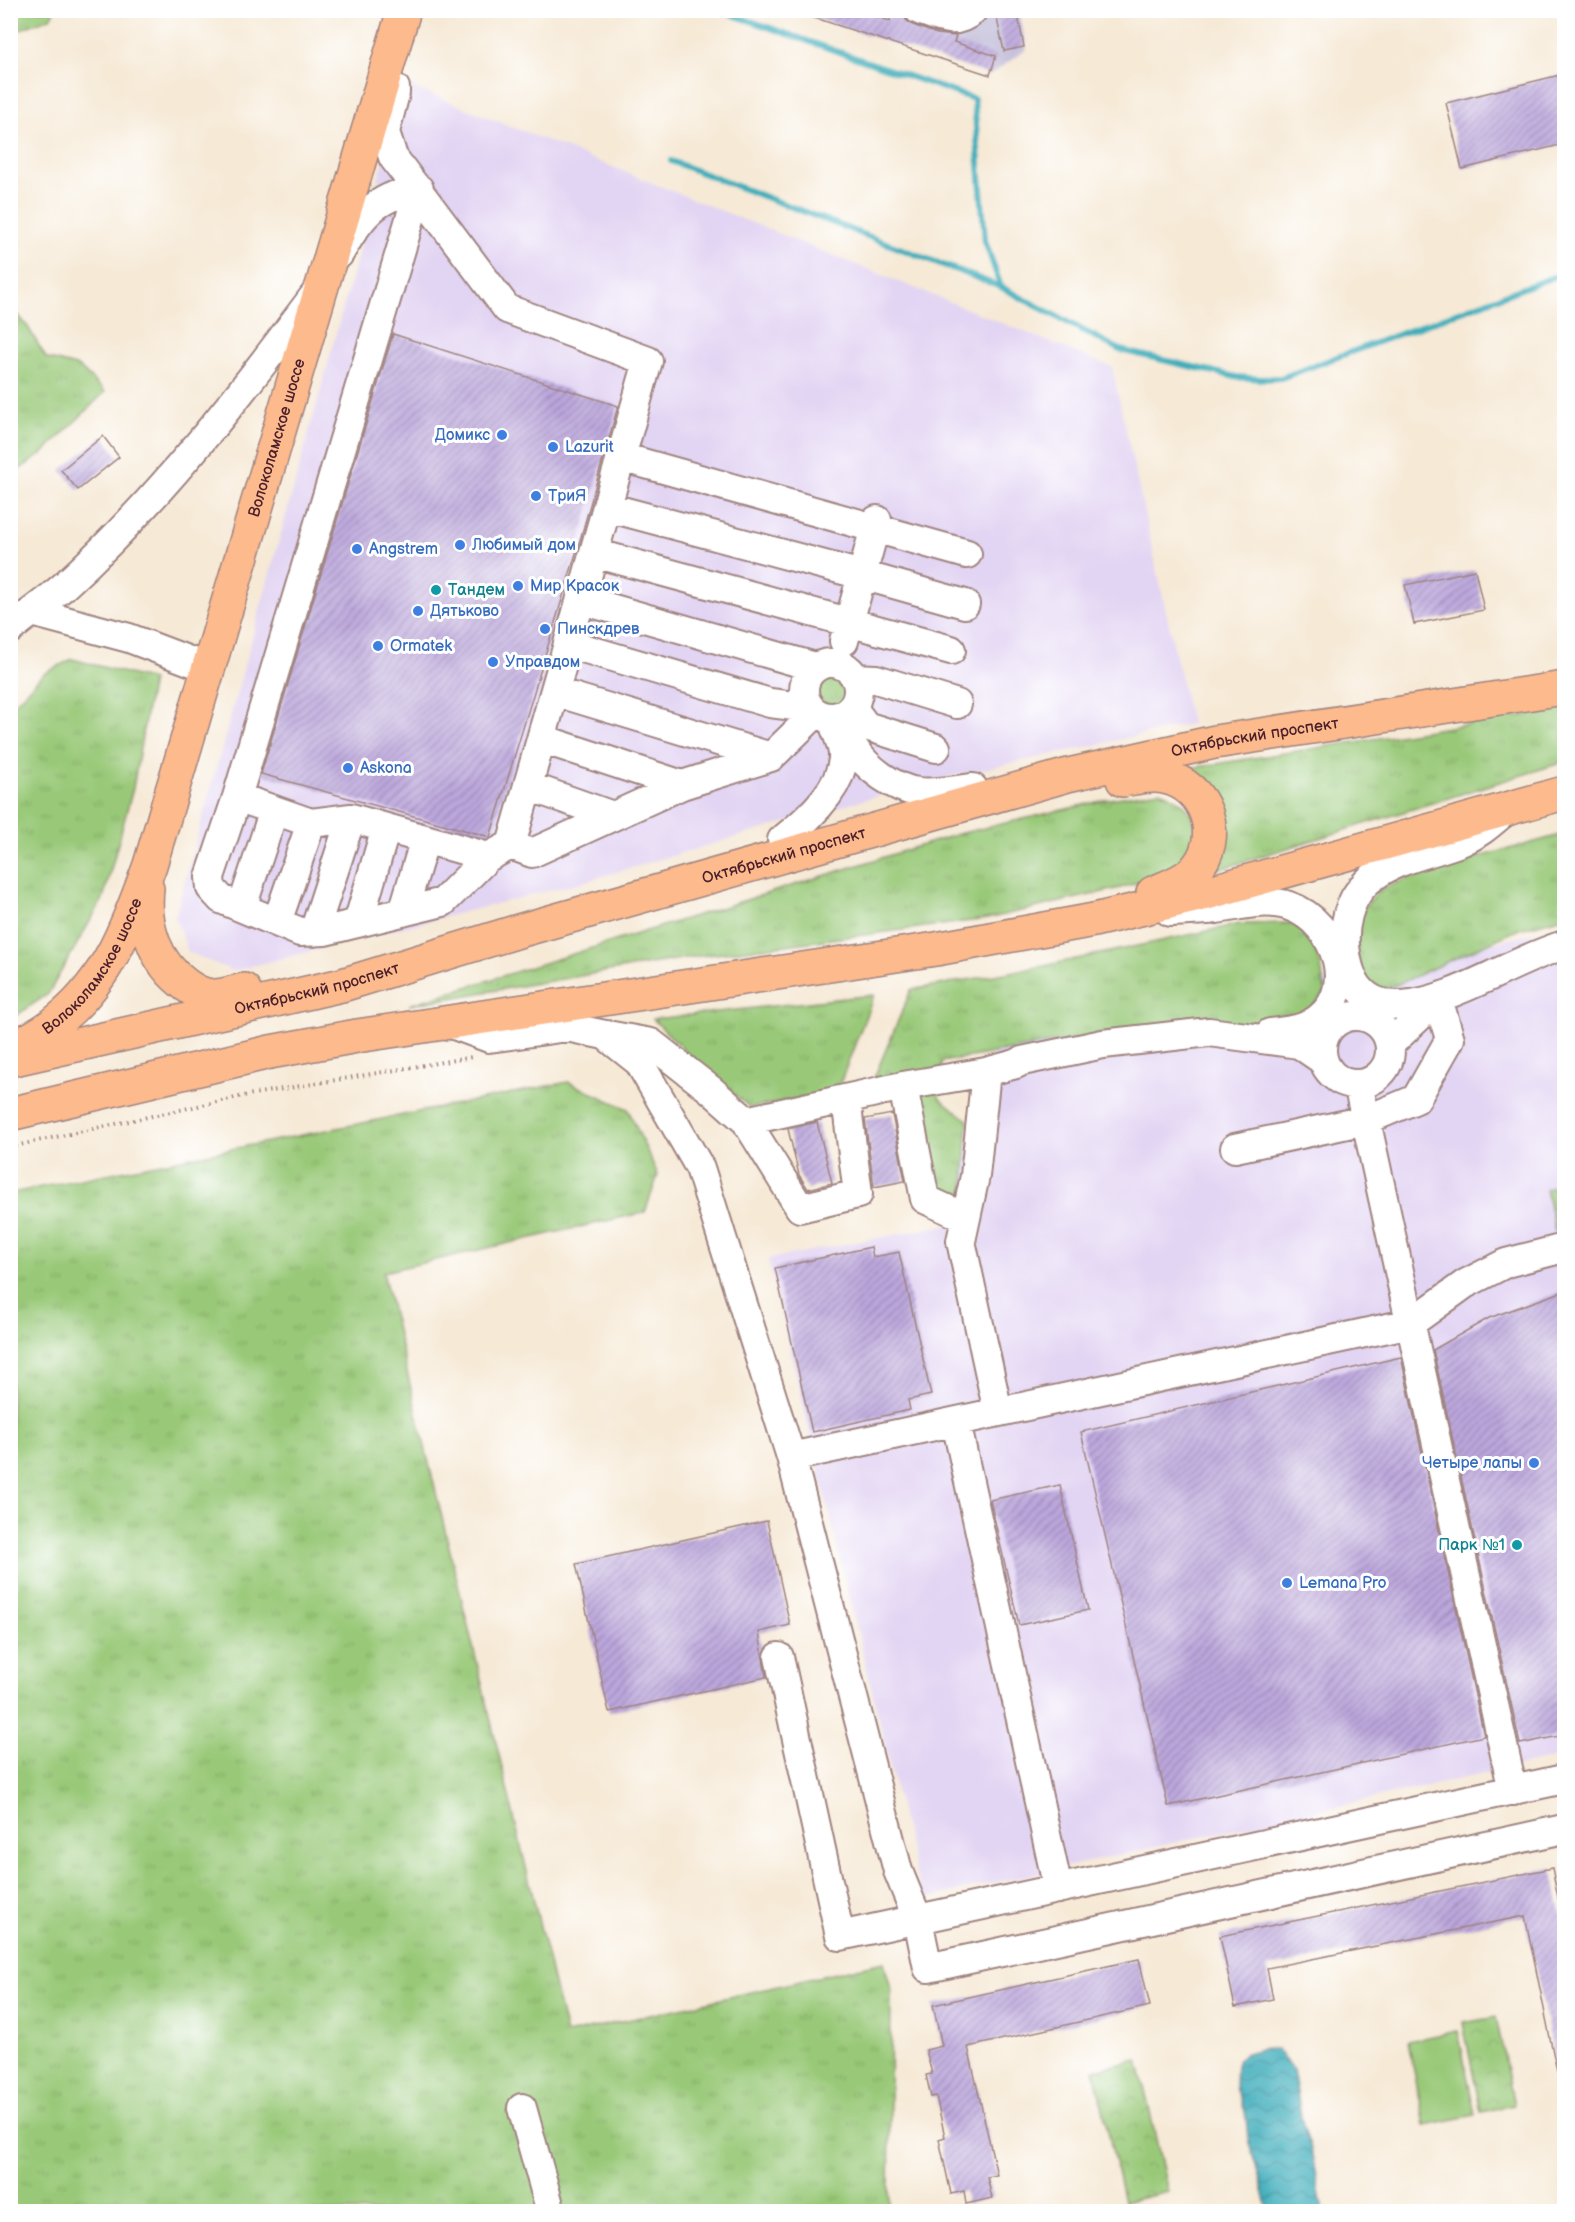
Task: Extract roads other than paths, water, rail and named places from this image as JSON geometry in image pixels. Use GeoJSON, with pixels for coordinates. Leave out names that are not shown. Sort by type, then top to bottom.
{"type":"FeatureCollection","features":[{"type":"Feature","properties":{"kind":"main road","name":"Волоколамское шоссе"},"geometry":{"type":"LineString","coordinates":[[10,1047],[21,1044],[55,1023],[97,981],[118,947],[150,865],[404,10]]}},
{"type":"Feature","properties":{"kind":"main road","name":"Октябрьский проспект"},"geometry":{"type":"LineString","coordinates":[[10,1060],[342,985],[522,930],[711,877],[995,790],[1215,742],[1564,688]]}},
{"type":"Feature","properties":{"kind":"main road"},"geometry":{"type":"LineString","coordinates":[[711,877],[755,847],[995,790],[1031,795],[1153,776],[1163,776],[1180,782],[1195,794],[1206,810],[1210,828],[1208,846],[1200,864],[1179,882],[1094,920]]}},
{"type":"Feature","properties":{"kind":"main road"},"geometry":{"type":"LineString","coordinates":[[10,1114],[270,1052],[446,1022],[936,949],[1094,920],[1203,894],[1564,793]]}},
{"type":"Feature","properties":{"kind":"main road","name":"Волоколамское шоссе"},"geometry":{"type":"LineString","coordinates":[[150,865],[146,904],[150,936],[165,965],[198,993],[216,997],[311,975],[342,985]]}},
{"type":"Feature","properties":{"kind":"lane"},"geometry":{"type":"LineString","coordinates":[[919,10],[947,20],[964,18],[973,10]]}},
{"type":"Feature","properties":{"kind":"lane"},"geometry":{"type":"LineString","coordinates":[[391,55],[395,93],[385,132],[393,157],[419,189],[507,309],[648,361],[542,740],[528,786],[500,851],[443,902],[325,931],[300,932],[221,899],[211,888],[210,877],[237,797],[419,189]]}},
{"type":"Feature","properties":{"kind":"lane"},"geometry":{"type":"LineString","coordinates":[[21,620],[63,587],[135,518],[248,384],[325,279],[358,222],[378,202],[403,192],[419,189]]}},
{"type":"Feature","properties":{"kind":"lane"},"geometry":{"type":"LineString","coordinates":[[621,457],[876,524],[967,554]]}},
{"type":"Feature","properties":{"kind":"lane"},"geometry":{"type":"LineString","coordinates":[[607,507],[965,604]]}},
{"type":"Feature","properties":{"kind":"lane"},"geometry":{"type":"LineString","coordinates":[[836,670],[876,524]]}},
{"type":"Feature","properties":{"kind":"lane"},"geometry":{"type":"LineString","coordinates":[[594,553],[951,650]]}},
{"type":"Feature","properties":{"kind":"lane"},"geometry":{"type":"LineString","coordinates":[[582,600],[876,679],[957,704]]}},
{"type":"Feature","properties":{"kind":"lane"},"geometry":{"type":"LineString","coordinates":[[21,620],[129,638],[208,668]]}},
{"type":"Feature","properties":{"kind":"lane"},"geometry":{"type":"LineString","coordinates":[[569,644],[770,704],[831,712],[847,728],[854,747],[868,764],[895,785],[917,792],[995,790]]}},
{"type":"Feature","properties":{"kind":"lane"},"geometry":{"type":"LineString","coordinates":[[237,797],[311,823],[351,818],[425,839],[500,851],[532,853],[682,785],[771,757],[858,693],[836,670]]}},
{"type":"Feature","properties":{"kind":"lane"},"geometry":{"type":"LineString","coordinates":[[836,670],[809,672],[803,687],[806,702],[866,726],[936,748]]}},
{"type":"Feature","properties":{"kind":"lane"},"geometry":{"type":"LineString","coordinates":[[556,692],[771,757]]}},
{"type":"Feature","properties":{"kind":"lane"},"geometry":{"type":"LineString","coordinates":[[782,840],[815,811],[840,771],[842,750],[831,712]]}},
{"type":"Feature","properties":{"kind":"lane"},"geometry":{"type":"LineString","coordinates":[[542,740],[682,785]]}},
{"type":"Feature","properties":{"kind":"lane"},"geometry":{"type":"LineString","coordinates":[[528,786],[614,816]]}},
{"type":"Feature","properties":{"kind":"lane"},"geometry":{"type":"LineString","coordinates":[[1324,1031],[1340,1080],[1358,1084],[1373,1080],[1383,1072],[1389,1061],[1390,1044],[1379,1025],[1367,1018],[1348,964],[1345,942],[1348,914],[1359,892],[1381,872],[1395,864],[1463,841],[1481,832],[1507,809]]}},
{"type":"Feature","properties":{"kind":"lane"},"geometry":{"type":"LineString","coordinates":[[242,907],[274,810]]}},
{"type":"Feature","properties":{"kind":"lane"},"geometry":{"type":"LineString","coordinates":[[314,932],[351,818]]}},
{"type":"Feature","properties":{"kind":"lane"},"geometry":{"type":"LineString","coordinates":[[277,922],[311,823]]}},
{"type":"Feature","properties":{"kind":"lane"},"geometry":{"type":"LineString","coordinates":[[358,923],[386,828]]}},
{"type":"Feature","properties":{"kind":"lane"},"geometry":{"type":"LineString","coordinates":[[403,912],[425,839]]}},
{"type":"Feature","properties":{"kind":"lane"},"geometry":{"type":"LineString","coordinates":[[746,1121],[903,1086],[986,1072],[1022,1061],[1103,1044],[1209,1032],[1299,1044],[1321,1059],[1324,1031],[1339,989],[1338,969],[1335,952],[1326,934],[1314,919],[1286,905],[1261,903],[1094,920]]}},
{"type":"Feature","properties":{"kind":"lane"},"geometry":{"type":"LineString","coordinates":[[1244,1035],[1324,1031],[1350,1017],[1367,1018],[1400,1005],[1438,999],[1544,951],[1564,945]]}},
{"type":"Feature","properties":{"kind":"lane"},"geometry":{"type":"LineString","coordinates":[[1355,980],[1373,999],[1384,1004],[1400,1005]]}},
{"type":"Feature","properties":{"kind":"lane"},"geometry":{"type":"LineString","coordinates":[[1390,1044],[1438,999]]}},
{"type":"Feature","properties":{"kind":"lane"},"geometry":{"type":"LineString","coordinates":[[1235,1148],[1366,1120],[1416,1099],[1449,1039],[1438,999]]}},
{"type":"Feature","properties":{"kind":"lane"},"geometry":{"type":"LineString","coordinates":[[446,1022],[489,1038],[567,1027],[651,1043],[746,1121],[800,1208],[858,1194],[846,1100]]}},
{"type":"Feature","properties":{"kind":"lane"},"geometry":{"type":"LineString","coordinates":[[605,1035],[639,1062],[700,1168],[791,1457],[898,1871],[918,1920],[928,1968],[1564,1829]]}},
{"type":"Feature","properties":{"kind":"lane"},"geometry":{"type":"LineString","coordinates":[[986,1072],[975,1176],[961,1241],[998,1412]]}},
{"type":"Feature","properties":{"kind":"lane"},"geometry":{"type":"LineString","coordinates":[[1358,1084],[1513,1791]]}},
{"type":"Feature","properties":{"kind":"lane"},"geometry":{"type":"LineString","coordinates":[[903,1086],[925,1199],[966,1218]]}},
{"type":"Feature","properties":{"kind":"lane"},"geometry":{"type":"LineString","coordinates":[[791,1457],[1411,1323],[1465,1284],[1506,1263],[1564,1248]]}},
{"type":"Feature","properties":{"kind":"lane"},"geometry":{"type":"LineString","coordinates":[[956,1422],[1058,1889]]}},
{"type":"Feature","properties":{"kind":"lane"},"geometry":{"type":"LineString","coordinates":[[779,1657],[840,1936],[1564,1779]]}},
{"type":"Feature","properties":{"kind":"lane"},"geometry":{"type":"LineString","coordinates":[[522,2108],[551,2211]]}},
{"type":"Feature","properties":{"kind":"water"},"geometry":{"type":"Polygon","coordinates":[[[1260,2049],[1277,2050],[1293,2070],[1302,2121],[1311,2150],[1323,2211],[1268,2211],[1249,2144],[1245,2111],[1235,2087],[1236,2062],[1244,2054],[1260,2049]]]}},
{"type":"Feature","properties":{"kind":"waterway"},"geometry":{"type":"LineString","coordinates":[[719,10],[974,99],[985,241],[1001,287]]}},
{"type":"Feature","properties":{"kind":"waterway"},"geometry":{"type":"LineString","coordinates":[[671,161],[1001,287],[1120,350],[1236,377],[1281,378],[1564,273]]}},
{"type":"Feature","properties":{"kind":"place","name":"Домикс"},"geometry":{"type":"Point","coordinates":[502,435]}},
{"type":"Feature","properties":{"kind":"place","name":"Lazurit"},"geometry":{"type":"Point","coordinates":[553,447]}},
{"type":"Feature","properties":{"kind":"place","name":"ТриЯ"},"geometry":{"type":"Point","coordinates":[536,496]}},
{"type":"Feature","properties":{"kind":"place","name":"Любимый дом"},"geometry":{"type":"Point","coordinates":[460,545]}},
{"type":"Feature","properties":{"kind":"place","name":"Angstrem"},"geometry":{"type":"Point","coordinates":[357,549]}},
{"type":"Feature","properties":{"kind":"place","name":"Мир Красок"},"geometry":{"type":"Point","coordinates":[518,586]}},
{"type":"Feature","properties":{"kind":"place","name":"Тандем"},"geometry":{"type":"Point","coordinates":[436,590]}},
{"type":"Feature","properties":{"kind":"place","name":"Дятьково"},"geometry":{"type":"Point","coordinates":[418,611]}},
{"type":"Feature","properties":{"kind":"place","name":"Пинскдрев"},"geometry":{"type":"Point","coordinates":[545,629]}},
{"type":"Feature","properties":{"kind":"place","name":"Ormatek"},"geometry":{"type":"Point","coordinates":[378,646]}},
{"type":"Feature","properties":{"kind":"place","name":"Управдом"},"geometry":{"type":"Point","coordinates":[493,662]}},
{"type":"Feature","properties":{"kind":"place","name":"Askona"},"geometry":{"type":"Point","coordinates":[348,768]}},
{"type":"Feature","properties":{"kind":"place","name":"Четыре лапы"},"geometry":{"type":"Point","coordinates":[1534,1463]}},
{"type":"Feature","properties":{"kind":"place","name":"Парк №1"},"geometry":{"type":"Point","coordinates":[1517,1545]}},
{"type":"Feature","properties":{"kind":"place","name":"Lemana Pro"},"geometry":{"type":"Point","coordinates":[1287,1583]}}]}
